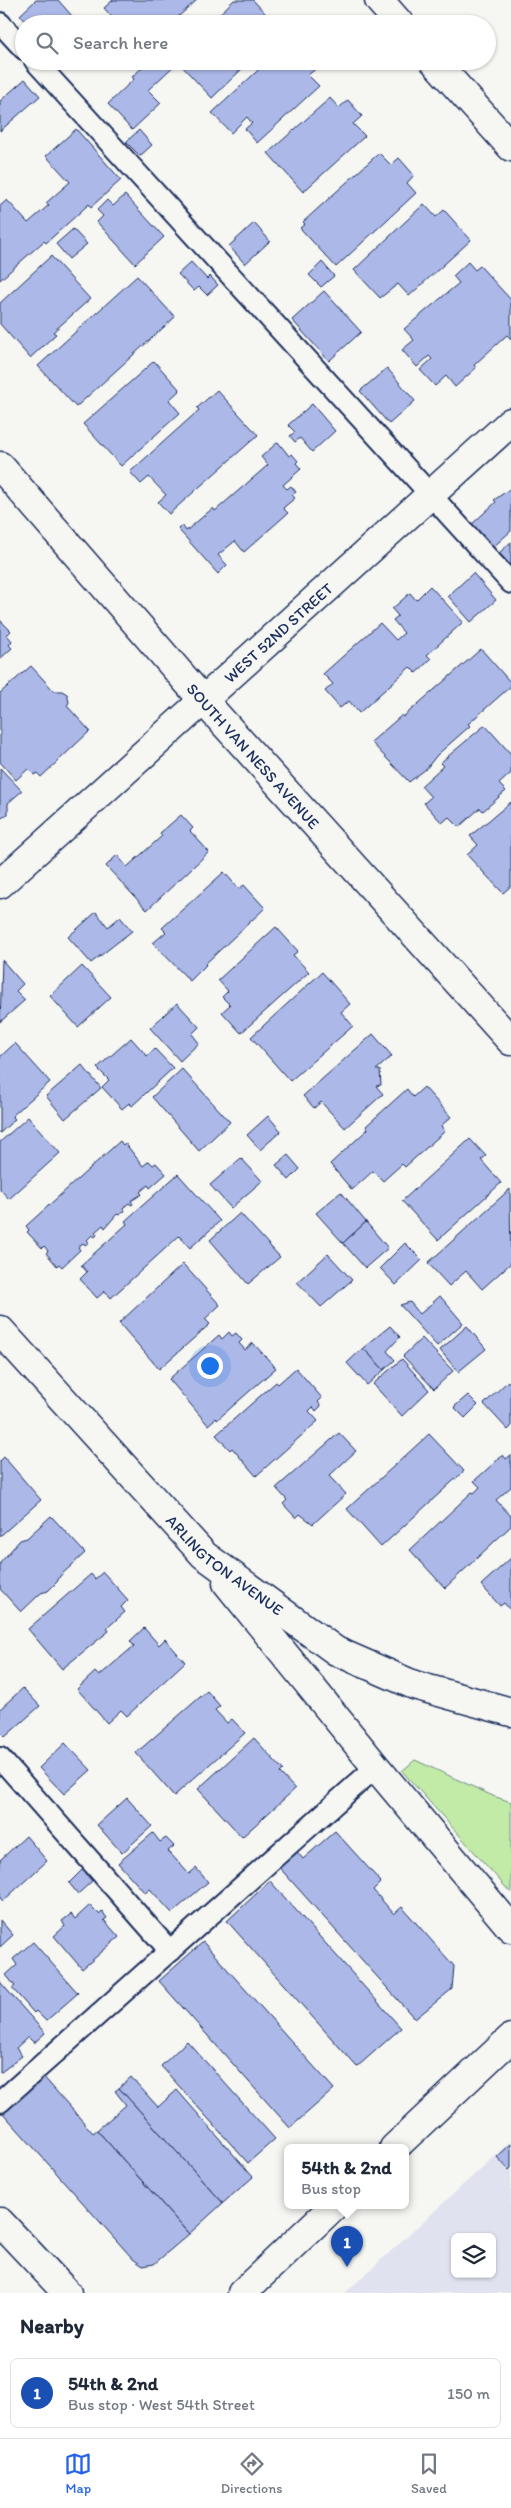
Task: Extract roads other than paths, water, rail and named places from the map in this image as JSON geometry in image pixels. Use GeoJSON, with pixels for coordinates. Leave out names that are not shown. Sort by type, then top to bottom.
{"type":"FeatureCollection","features":[{"type":"Feature","properties":{"kind":"street"},"geometry":{"type":"LineString","coordinates":[[378,0],[392,15]]}},
{"type":"Feature","properties":{"kind":"street"},"geometry":{"type":"LineString","coordinates":[[442,70],[511,147]]}},
{"type":"Feature","properties":{"kind":"street","name":"WEST 52ND STREET"},"geometry":{"type":"LineString","coordinates":[[0,884],[511,422]]}},
{"type":"Feature","properties":{"kind":"street","name":"SOUTH VAN NESS AVENUE"},"geometry":{"type":"LineString","coordinates":[[0,466],[203,700],[511,1041]]}},
{"type":"Feature","properties":{"kind":"street","name":"ARLINGTON AVENUE"},"geometry":{"type":"LineString","coordinates":[[0,1330],[204,1555],[336,1651],[414,1685],[511,1712]]}},
{"type":"Feature","properties":{"kind":"street"},"geometry":{"type":"LineString","coordinates":[[204,1555],[376,1767],[511,1928]]}},
{"type":"Feature","properties":{"kind":"street"},"geometry":{"type":"LineString","coordinates":[[398,2144],[511,2038]]}},
{"type":"Feature","properties":{"kind":"street"},"geometry":{"type":"LineString","coordinates":[[242,2293],[331,2209]]}},
{"type":"Feature","properties":{"kind":"street"},"geometry":{"type":"LineString","coordinates":[[0,2222],[67,2293]]}},
{"type":"Feature","properties":{"kind":"lane"},"geometry":{"type":"LineString","coordinates":[[0,22],[15,38]]}},
{"type":"Feature","properties":{"kind":"lane"},"geometry":{"type":"LineString","coordinates":[[43,70],[511,583]]}},
{"type":"Feature","properties":{"kind":"lane"},"geometry":{"type":"LineString","coordinates":[[0,1758],[170,1951]]}},
{"type":"Feature","properties":{"kind":"lane"},"geometry":{"type":"LineString","coordinates":[[0,2102],[376,1767]]}},
{"type":"Feature","properties":{"kind":"place","name":"54th & 2nd"},"geometry":{"type":"Point","coordinates":[347,2267]}}]}
